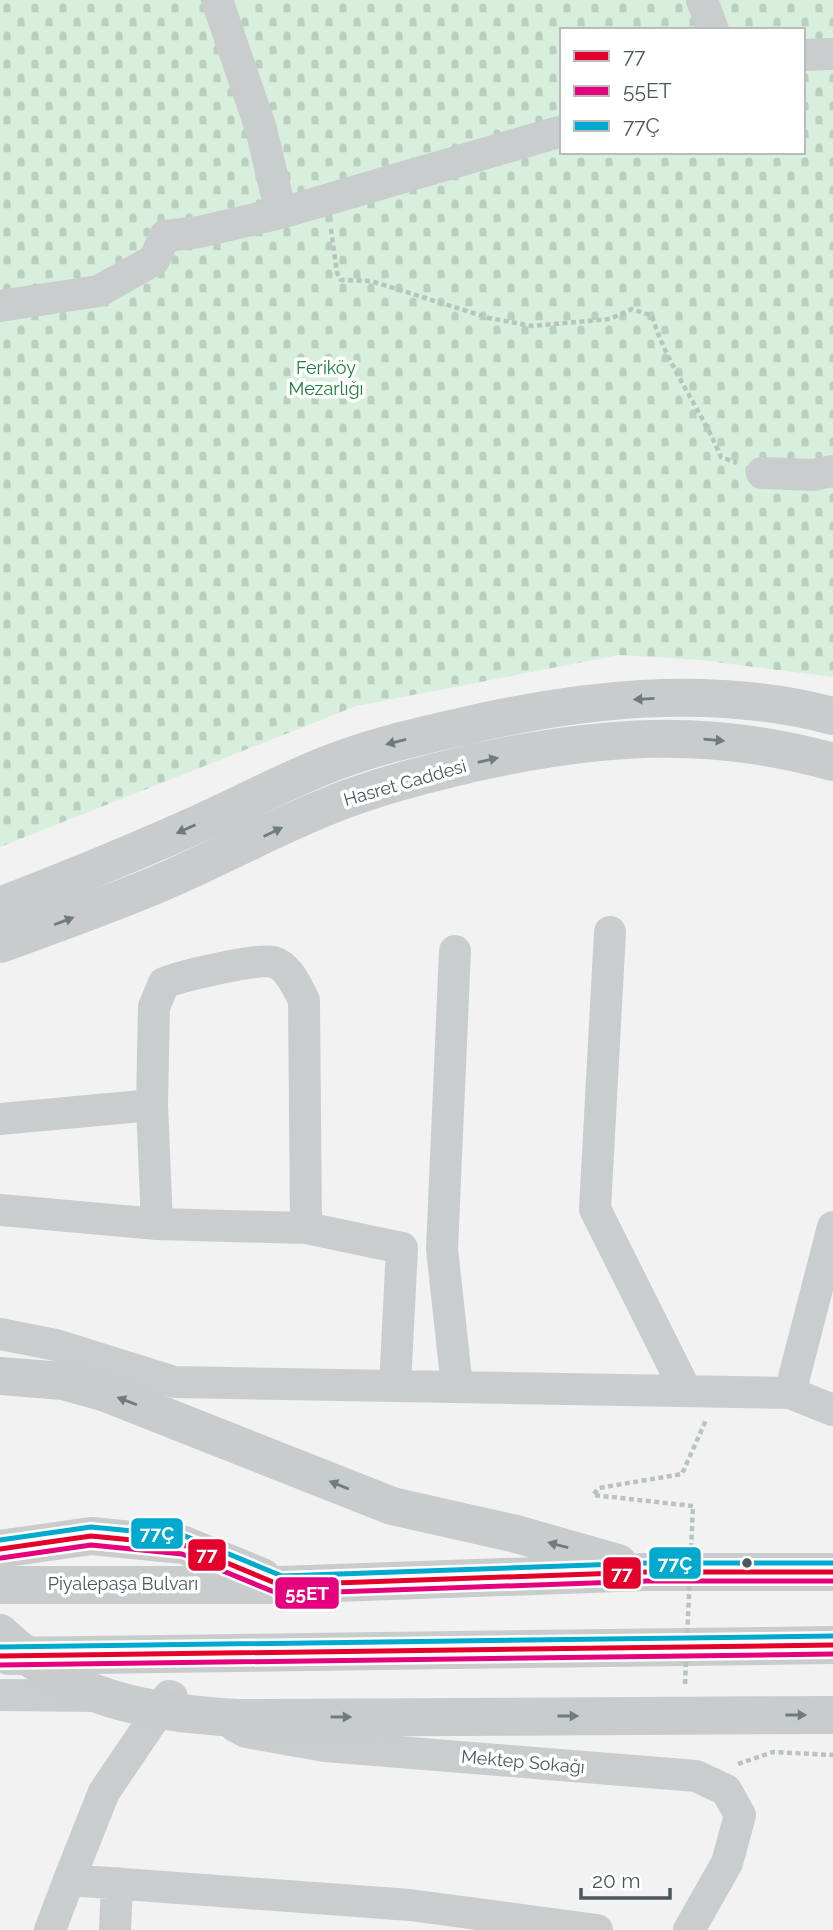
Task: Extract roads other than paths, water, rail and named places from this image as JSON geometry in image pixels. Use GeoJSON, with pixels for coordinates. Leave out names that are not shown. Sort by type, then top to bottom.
{"type":"FeatureCollection","features":[{"type":"Feature","properties":{"kind":"main road"},"geometry":{"type":"LineString","coordinates":[[0,906],[116,860],[333,762],[384,745],[503,716],[571,704],[647,698],[726,699],[833,716]]}},
{"type":"Feature","properties":{"kind":"main road","name":"Hasret Caddesi"},"geometry":{"type":"LineString","coordinates":[[0,944],[158,885],[325,807],[387,784],[530,751],[598,740],[657,737],[747,743],[833,762]]}},
{"type":"Feature","properties":{"kind":"main road"},"geometry":{"type":"LineString","coordinates":[[16,1376],[64,1381],[106,1393],[392,1506],[516,1534],[647,1572]]}},
{"type":"Feature","properties":{"kind":"main road"},"geometry":{"type":"LineString","coordinates":[[0,1549],[91,1536],[184,1545],[281,1585]]}},
{"type":"Feature","properties":{"kind":"main road","name":"Piyalepaşa Bulvarı"},"geometry":{"type":"LineString","coordinates":[[0,1585],[281,1585],[647,1572],[832,1572]]}},
{"type":"Feature","properties":{"kind":"main road"},"geometry":{"type":"LineString","coordinates":[[0,1633],[37,1662],[77,1686],[127,1706],[177,1714],[237,1718],[833,1715]]}},
{"type":"Feature","properties":{"kind":"main road"},"geometry":{"type":"LineString","coordinates":[[0,1656],[833,1646]]}},
{"type":"Feature","properties":{"kind":"street"},"geometry":{"type":"LineString","coordinates":[[217,0],[261,129],[281,213]]}},
{"type":"Feature","properties":{"kind":"street"},"geometry":{"type":"LineString","coordinates":[[702,0],[712,28]]}},
{"type":"Feature","properties":{"kind":"street"},"geometry":{"type":"LineString","coordinates":[[805,55],[833,54]]}},
{"type":"Feature","properties":{"kind":"street"},"geometry":{"type":"LineString","coordinates":[[0,306],[99,291],[155,260],[165,236],[199,232],[328,201],[560,132]]}},
{"type":"Feature","properties":{"kind":"street"},"geometry":{"type":"LineString","coordinates":[[762,473],[813,475],[833,471]]}},
{"type":"Feature","properties":{"kind":"street"},"geometry":{"type":"LineString","coordinates":[[610,932],[595,1209],[686,1391]]}},
{"type":"Feature","properties":{"kind":"street"},"geometry":{"type":"LineString","coordinates":[[455,951],[442,1249],[457,1387]]}},
{"type":"Feature","properties":{"kind":"street"},"geometry":{"type":"LineString","coordinates":[[156,1224],[152,1105],[155,1007],[164,983],[188,973],[273,962],[287,971],[304,1000],[306,1228]]}},
{"type":"Feature","properties":{"kind":"street"},"geometry":{"type":"LineString","coordinates":[[0,1119],[152,1105]]}},
{"type":"Feature","properties":{"kind":"street"},"geometry":{"type":"LineString","coordinates":[[0,1210],[156,1224],[306,1228],[402,1248],[442,1249]]}},
{"type":"Feature","properties":{"kind":"street"},"geometry":{"type":"LineString","coordinates":[[790,1393],[833,1227]]}},
{"type":"Feature","properties":{"kind":"street"},"geometry":{"type":"LineString","coordinates":[[395,1386],[402,1248]]}},
{"type":"Feature","properties":{"kind":"street"},"geometry":{"type":"LineString","coordinates":[[0,1334],[56,1345],[174,1382],[790,1393],[833,1410]]}},
{"type":"Feature","properties":{"kind":"street"},"geometry":{"type":"LineString","coordinates":[[50,1930],[104,1792],[169,1696],[185,1655]]}},
{"type":"Feature","properties":{"kind":"street"},"geometry":{"type":"LineString","coordinates":[[0,1695],[169,1696]]}},
{"type":"Feature","properties":{"kind":"street","name":"Mektep Sokağı"},"geometry":{"type":"LineString","coordinates":[[169,1696],[247,1732],[325,1746],[696,1776],[712,1783],[726,1790],[740,1815],[727,1863],[689,1930]]}},
{"type":"Feature","properties":{"kind":"street"},"geometry":{"type":"LineString","coordinates":[[69,1880],[410,1905],[597,1930]]}},
{"type":"Feature","properties":{"kind":"street"},"geometry":{"type":"LineString","coordinates":[[115,1930],[117,1883]]}},
{"type":"Feature","properties":{"kind":"park label","name":"Feriköy Mezarlığı"},"geometry":{"type":"Point","coordinates":[326,378]}}]}
